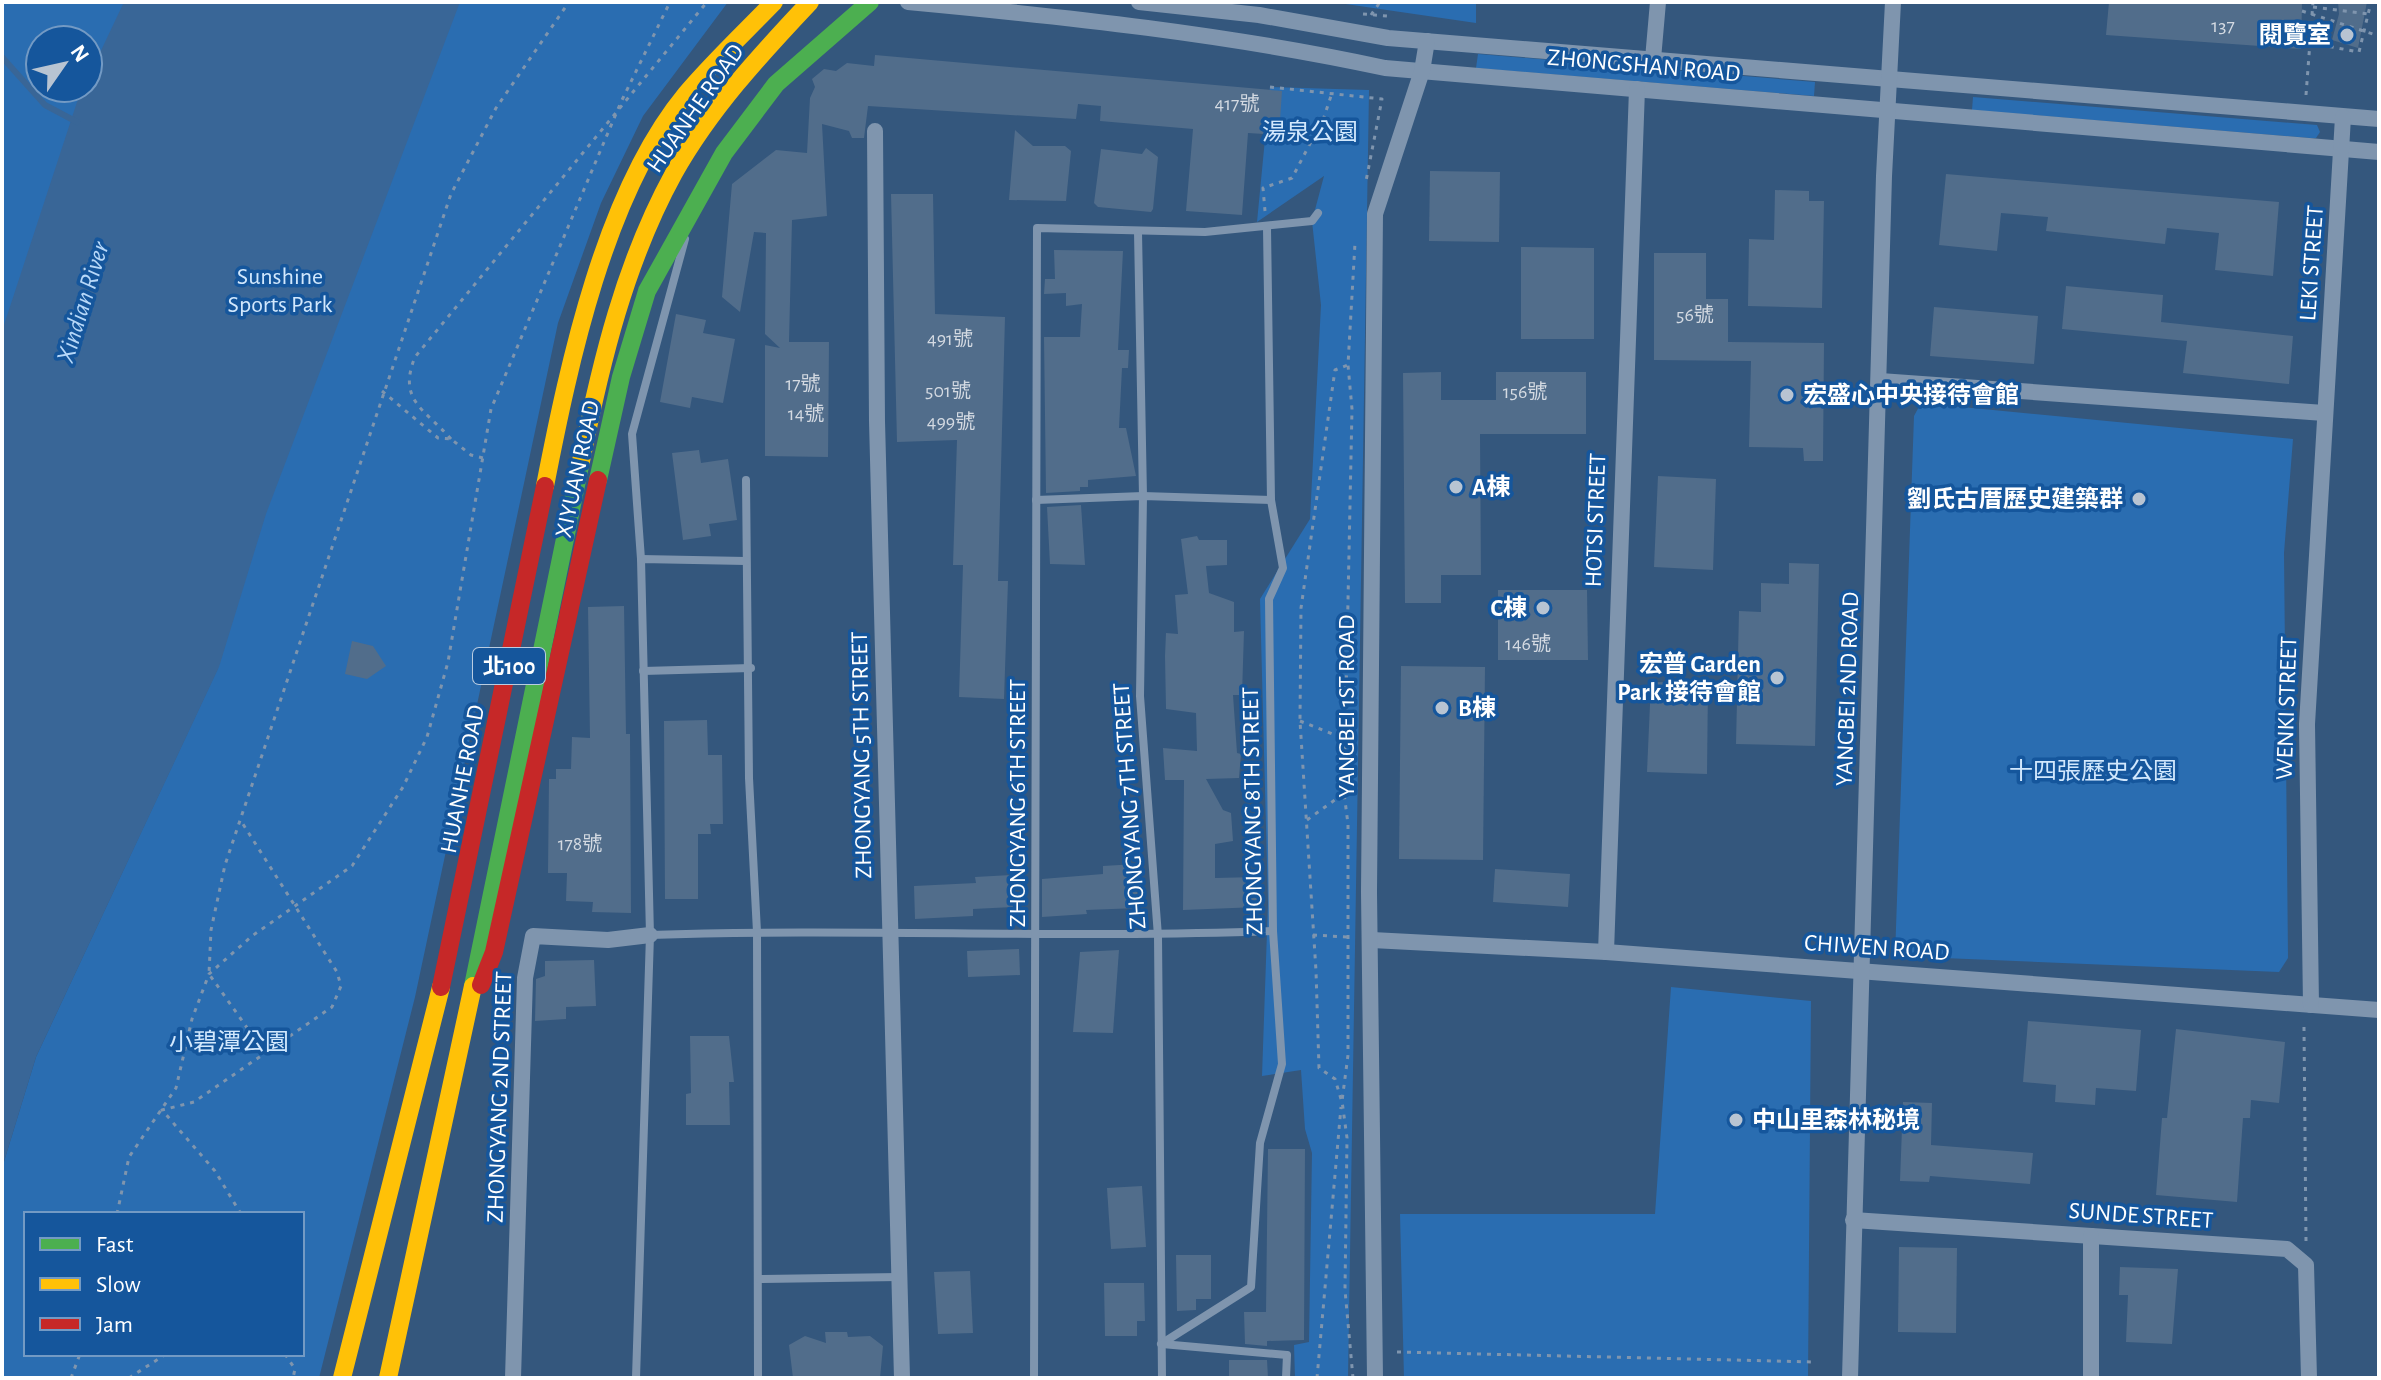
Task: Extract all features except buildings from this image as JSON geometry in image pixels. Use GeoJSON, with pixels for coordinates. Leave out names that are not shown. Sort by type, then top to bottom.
{"type":"FeatureCollection","features":[{"type":"Feature","properties":{"kind":"main road"},"geometry":{"type":"LineString","coordinates":[[763,6],[799,2]]}},
{"type":"Feature","properties":{"kind":"main road","name":"HUANHE ROAD"},"geometry":{"type":"LineString","coordinates":[[388,1378],[468,1016],[481,934],[599,378],[628,280],[661,199],[694,143],[742,77],[810,2]]}},
{"type":"Feature","properties":{"kind":"main road","name":"XIYUAN ROAD"},"geometry":{"type":"LineString","coordinates":[[468,1016],[494,952],[621,377],[647,291],[724,153],[776,84],[870,2]]}},
{"type":"Feature","properties":{"kind":"main road","name":"HUANHE ROAD"},"geometry":{"type":"LineString","coordinates":[[342,1378],[455,933],[553,445],[587,305],[626,197],[657,137],[685,95],[763,6]]}},
{"type":"Feature","properties":{"kind":"main road"},"geometry":{"type":"LineString","coordinates":[[374,1378],[453,1082]]}},
{"type":"Feature","properties":{"kind":"street","name":"ZHONGSHAN ROAD"},"geometry":{"type":"LineString","coordinates":[[908,2],[1046,14],[1255,41],[1385,68],[2379,152]]}},
{"type":"Feature","properties":{"kind":"street","name":"ZHONGSHAN ROAD"},"geometry":{"type":"LineString","coordinates":[[1139,2],[1261,8],[1388,38],[2379,119]]}},
{"type":"Feature","properties":{"kind":"street"},"geometry":{"type":"LineString","coordinates":[[1653,59],[1658,2]]}},
{"type":"Feature","properties":{"kind":"street","name":"YANGBEI 2ND ROAD"},"geometry":{"type":"LineString","coordinates":[[1850,1378],[1893,2]]}},
{"type":"Feature","properties":{"kind":"street"},"geometry":{"type":"LineString","coordinates":[[1255,41],[1261,8]]}},
{"type":"Feature","properties":{"kind":"street","name":"YANGBEI 1ST ROAD"},"geometry":{"type":"LineString","coordinates":[[1375,1378],[1372,940],[1375,214],[1422,71],[1427,41]]}},
{"type":"Feature","properties":{"kind":"street","name":"HOTSI STREET"},"geometry":{"type":"LineString","coordinates":[[1606,952],[1637,89]]}},
{"type":"Feature","properties":{"kind":"street","name":"LEKI STREET"},"geometry":{"type":"LineString","coordinates":[[2324,413],[2344,149],[2343,117]]}},
{"type":"Feature","properties":{"kind":"street","name":"ZHONGYANG 5TH STREET"},"geometry":{"type":"LineString","coordinates":[[875,131],[877,421],[902,1378]]}},
{"type":"Feature","properties":{"kind":"street"},"geometry":{"type":"LineString","coordinates":[[1880,381],[2324,413]]}},
{"type":"Feature","properties":{"kind":"street","name":"WENKI STREET"},"geometry":{"type":"LineString","coordinates":[[2311,1005],[2307,724],[2324,413]]}},
{"type":"Feature","properties":{"kind":"street","name":"ZHONGYANG 2ND STREET"},"geometry":{"type":"LineString","coordinates":[[513,1378],[525,978],[533,936],[608,940],[650,935]]}},
{"type":"Feature","properties":{"kind":"street","name":"CHIWEN ROAD"},"geometry":{"type":"LineString","coordinates":[[1372,940],[1606,952],[2379,1010]]}},
{"type":"Feature","properties":{"kind":"street","name":"SUNDE STREET"},"geometry":{"type":"LineString","coordinates":[[1853,1220],[2287,1249],[2306,1265],[2309,1378]]}},
{"type":"Feature","properties":{"kind":"street"},"geometry":{"type":"LineString","coordinates":[[2091,1236],[2091,1378]]}},
{"type":"Feature","properties":{"kind":"lane"},"geometry":{"type":"LineString","coordinates":[[636,1378],[635,1329],[650,935],[641,559],[632,434],[695,204]]}},
{"type":"Feature","properties":{"kind":"lane"},"geometry":{"type":"LineString","coordinates":[[1138,232],[1267,228],[1312,221],[1318,213]]}},
{"type":"Feature","properties":{"kind":"lane","name":"ZHONGYANG 6TH STREET"},"geometry":{"type":"LineString","coordinates":[[1034,1378],[1037,228],[1138,232]]}},
{"type":"Feature","properties":{"kind":"lane","name":"ZHONGYANG 8TH STREET"},"geometry":{"type":"LineString","coordinates":[[1161,1344],[1251,1287],[1260,1143],[1282,1064],[1273,931],[1269,599],[1283,568],[1271,500],[1267,228]]}},
{"type":"Feature","properties":{"kind":"lane","name":"ZHONGYANG 7TH STREET"},"geometry":{"type":"LineString","coordinates":[[1138,232],[1143,496],[1140,696],[1158,936],[1162,1378]]}},
{"type":"Feature","properties":{"kind":"lane"},"geometry":{"type":"LineString","coordinates":[[746,480],[751,668],[749,778],[757,932],[758,1378]]}},
{"type":"Feature","properties":{"kind":"lane"},"geometry":{"type":"LineString","coordinates":[[1036,500],[1143,496],[1271,500]]}},
{"type":"Feature","properties":{"kind":"lane"},"geometry":{"type":"LineString","coordinates":[[641,559],[746,561]]}},
{"type":"Feature","properties":{"kind":"lane"},"geometry":{"type":"LineString","coordinates":[[643,671],[751,668]]}},
{"type":"Feature","properties":{"kind":"lane"},"geometry":{"type":"LineString","coordinates":[[650,935],[889,932],[1158,936],[1273,931]]}},
{"type":"Feature","properties":{"kind":"lane"},"geometry":{"type":"LineString","coordinates":[[759,1279],[899,1277]]}},
{"type":"Feature","properties":{"kind":"lane"},"geometry":{"type":"LineString","coordinates":[[1161,1344],[1287,1355],[1286,1378]]}},
{"type":"Feature","properties":{"kind":"path"},"geometry":{"type":"LineString","coordinates":[[117,1212],[129,1157],[176,1088],[192,1019],[209,974],[211,930],[225,865],[382,391],[451,194],[496,108],[569,2]]}},
{"type":"Feature","properties":{"kind":"path"},"geometry":{"type":"LineString","coordinates":[[209,974],[252,936],[352,866],[403,787],[427,737],[448,662],[491,409],[621,102],[670,2]]}},
{"type":"Feature","properties":{"kind":"path"},"geometry":{"type":"LineString","coordinates":[[483,458],[471,455],[421,411],[411,394],[408,374],[415,357],[707,2]]}},
{"type":"Feature","properties":{"kind":"path"},"geometry":{"type":"LineString","coordinates":[[1371,15],[1380,2]]}},
{"type":"Feature","properties":{"kind":"path"},"geometry":{"type":"LineString","coordinates":[[2310,43],[2359,52],[2371,2]]}},
{"type":"Feature","properties":{"kind":"path"},"geometry":{"type":"LineString","coordinates":[[2306,95],[2313,5],[2369,14]]}},
{"type":"Feature","properties":{"kind":"path"},"geometry":{"type":"LineString","coordinates":[[2302,11],[2379,36]]}},
{"type":"Feature","properties":{"kind":"path"},"geometry":{"type":"LineString","coordinates":[[1270,87],[1382,99],[1366,182]]}},
{"type":"Feature","properties":{"kind":"path"},"geometry":{"type":"LineString","coordinates":[[1267,228],[1263,188],[1292,178],[1324,117],[1332,93]]}},
{"type":"Feature","properties":{"kind":"path"},"geometry":{"type":"LineString","coordinates":[[1317,1378],[1348,1055],[1348,824],[1344,793],[1352,409],[1348,365],[1356,241]]}},
{"type":"Feature","properties":{"kind":"path"},"geometry":{"type":"LineString","coordinates":[[1348,365],[1335,370],[1301,608],[1300,721],[1319,1068],[1335,1079],[1342,1101],[1347,1138],[1345,1290],[1353,1378]]}},
{"type":"Feature","properties":{"kind":"path"},"geometry":{"type":"LineString","coordinates":[[382,391],[438,438],[451,439]]}},
{"type":"Feature","properties":{"kind":"path"},"geometry":{"type":"LineString","coordinates":[[1300,721],[1346,740]]}},
{"type":"Feature","properties":{"kind":"path"},"geometry":{"type":"LineString","coordinates":[[1307,820],[1344,793]]}},
{"type":"Feature","properties":{"kind":"path"},"geometry":{"type":"LineString","coordinates":[[162,1110],[194,1102],[332,1007],[341,986],[337,972],[240,820]]}},
{"type":"Feature","properties":{"kind":"path"},"geometry":{"type":"LineString","coordinates":[[1313,935],[1347,937]]}},
{"type":"Feature","properties":{"kind":"path"},"geometry":{"type":"LineString","coordinates":[[209,974],[265,1053]]}},
{"type":"Feature","properties":{"kind":"path"},"geometry":{"type":"LineString","coordinates":[[2304,1027],[2306,1242]]}},
{"type":"Feature","properties":{"kind":"path"},"geometry":{"type":"LineString","coordinates":[[162,1110],[215,1171],[240,1212]]}},
{"type":"Feature","properties":{"kind":"path"},"geometry":{"type":"LineString","coordinates":[[1397,1352],[1816,1362]]}},
{"type":"Feature","properties":{"kind":"path"},"geometry":{"type":"LineString","coordinates":[[71,1378],[79,1356]]}},
{"type":"Feature","properties":{"kind":"path"},"geometry":{"type":"LineString","coordinates":[[129,1378],[163,1356]]}},
{"type":"Feature","properties":{"kind":"path"},"geometry":{"type":"LineString","coordinates":[[286,1356],[295,1369],[293,1378]]}},
{"type":"Feature","properties":{"kind":"green space","name":"Sunshine Sports Park"},"geometry":{"type":"Polygon","coordinates":[[[2,2],[728,2],[643,116],[601,203],[558,323],[415,997],[319,1378],[2,1378],[2,1168],[36,1057],[218,668],[2,619],[2,2]]]}},
{"type":"Feature","properties":{"kind":"green space"},"geometry":{"type":"Polygon","coordinates":[[[1332,2],[1476,2],[1476,23],[1332,2]]]}},
{"type":"Feature","properties":{"kind":"green space"},"geometry":{"type":"Polygon","coordinates":[[[1478,54],[1815,82],[1814,96],[1476,68],[1478,54]]]}},
{"type":"Feature","properties":{"kind":"green space","name":"湯泉公園"},"geometry":{"type":"Polygon","coordinates":[[[1270,87],[1369,90],[1348,1378],[1295,1378],[1294,1345],[1309,1342],[1312,1153],[1305,1129],[1301,1070],[1262,1076],[1268,903],[1260,599],[1310,519],[1321,305],[1312,221],[1324,176],[1257,222],[1270,87]]]}},
{"type":"Feature","properties":{"kind":"green space"},"geometry":{"type":"Polygon","coordinates":[[[1973,97],[2317,125],[2320,132],[2316,138],[2310,138],[1972,110],[1973,97]]]}},
{"type":"Feature","properties":{"kind":"green space","name":"十四張歷史公園"},"geometry":{"type":"Polygon","coordinates":[[[1921,403],[2293,439],[2284,553],[2288,958],[2279,972],[1895,956],[1914,416],[1921,403]]]}},
{"type":"Feature","properties":{"kind":"green space","name":"中山里森林秘境"},"geometry":{"type":"Polygon","coordinates":[[[1671,987],[1811,1001],[1808,1378],[1404,1378],[1400,1214],[1655,1214],[1671,987]]]}},
{"type":"Feature","properties":{"kind":"water","name":"Xindian River"},"geometry":{"type":"Polygon","coordinates":[[[124,2],[460,2],[266,514],[219,667],[36,1057],[2,1168],[2,331],[76,104],[104,104],[104,44],[124,2]]]}},
{"type":"Feature","properties":{"kind":"waterway"},"geometry":{"type":"LineString","coordinates":[[2,57],[45,105],[77,122]]}},
{"type":"Feature","properties":{"kind":"traffic: fast"},"geometry":{"type":"LineString","coordinates":[[598,480],[621,377],[647,291],[724,153],[776,84],[870,2]]}},
{"type":"Feature","properties":{"kind":"traffic: fast"},"geometry":{"type":"LineString","coordinates":[[473,986],[581,461]]}},
{"type":"Feature","properties":{"kind":"traffic: slow"},"geometry":{"type":"LineString","coordinates":[[545,486],[566,387],[594,281],[633,179],[658,134],[686,94],[774,2]]}},
{"type":"Feature","properties":{"kind":"traffic: slow"},"geometry":{"type":"LineString","coordinates":[[581,461],[617,313],[628,277],[657,207],[703,127],[754,63],[810,2]]}},
{"type":"Feature","properties":{"kind":"traffic: slow"},"geometry":{"type":"LineString","coordinates":[[388,1378],[473,986]]}},
{"type":"Feature","properties":{"kind":"traffic: slow"},"geometry":{"type":"LineString","coordinates":[[342,1378],[441,987]]}},
{"type":"Feature","properties":{"kind":"traffic: jam"},"geometry":{"type":"LineString","coordinates":[[481,985],[494,952],[598,480]]}},
{"type":"Feature","properties":{"kind":"traffic: jam"},"geometry":{"type":"LineString","coordinates":[[441,987],[545,486]]}},
{"type":"Feature","properties":{"kind":"place","name":"閱覽室"},"geometry":{"type":"Point","coordinates":[2347,35]}},
{"type":"Feature","properties":{"kind":"place","name":"宏盛心中央接待會館"},"geometry":{"type":"Point","coordinates":[1787,395]}},
{"type":"Feature","properties":{"kind":"place","name":"A棟"},"geometry":{"type":"Point","coordinates":[1456,487]}},
{"type":"Feature","properties":{"kind":"place","name":"劉氏古厝歷史建築群"},"geometry":{"type":"Point","coordinates":[2139,499]}},
{"type":"Feature","properties":{"kind":"place","name":"C棟"},"geometry":{"type":"Point","coordinates":[1543,608]}},
{"type":"Feature","properties":{"kind":"place","name":"宏普 Garden Park 接待會館"},"geometry":{"type":"Point","coordinates":[1777,678]}},
{"type":"Feature","properties":{"kind":"place","name":"B棟"},"geometry":{"type":"Point","coordinates":[1442,708]}},
{"type":"Feature","properties":{"kind":"place","name":"中山里森林秘境"},"geometry":{"type":"Point","coordinates":[1736,1120]}},
{"type":"Feature","properties":{"kind":"park label","name":"小碧潭公園"},"geometry":{"type":"Point","coordinates":[229,1042]}}]}
